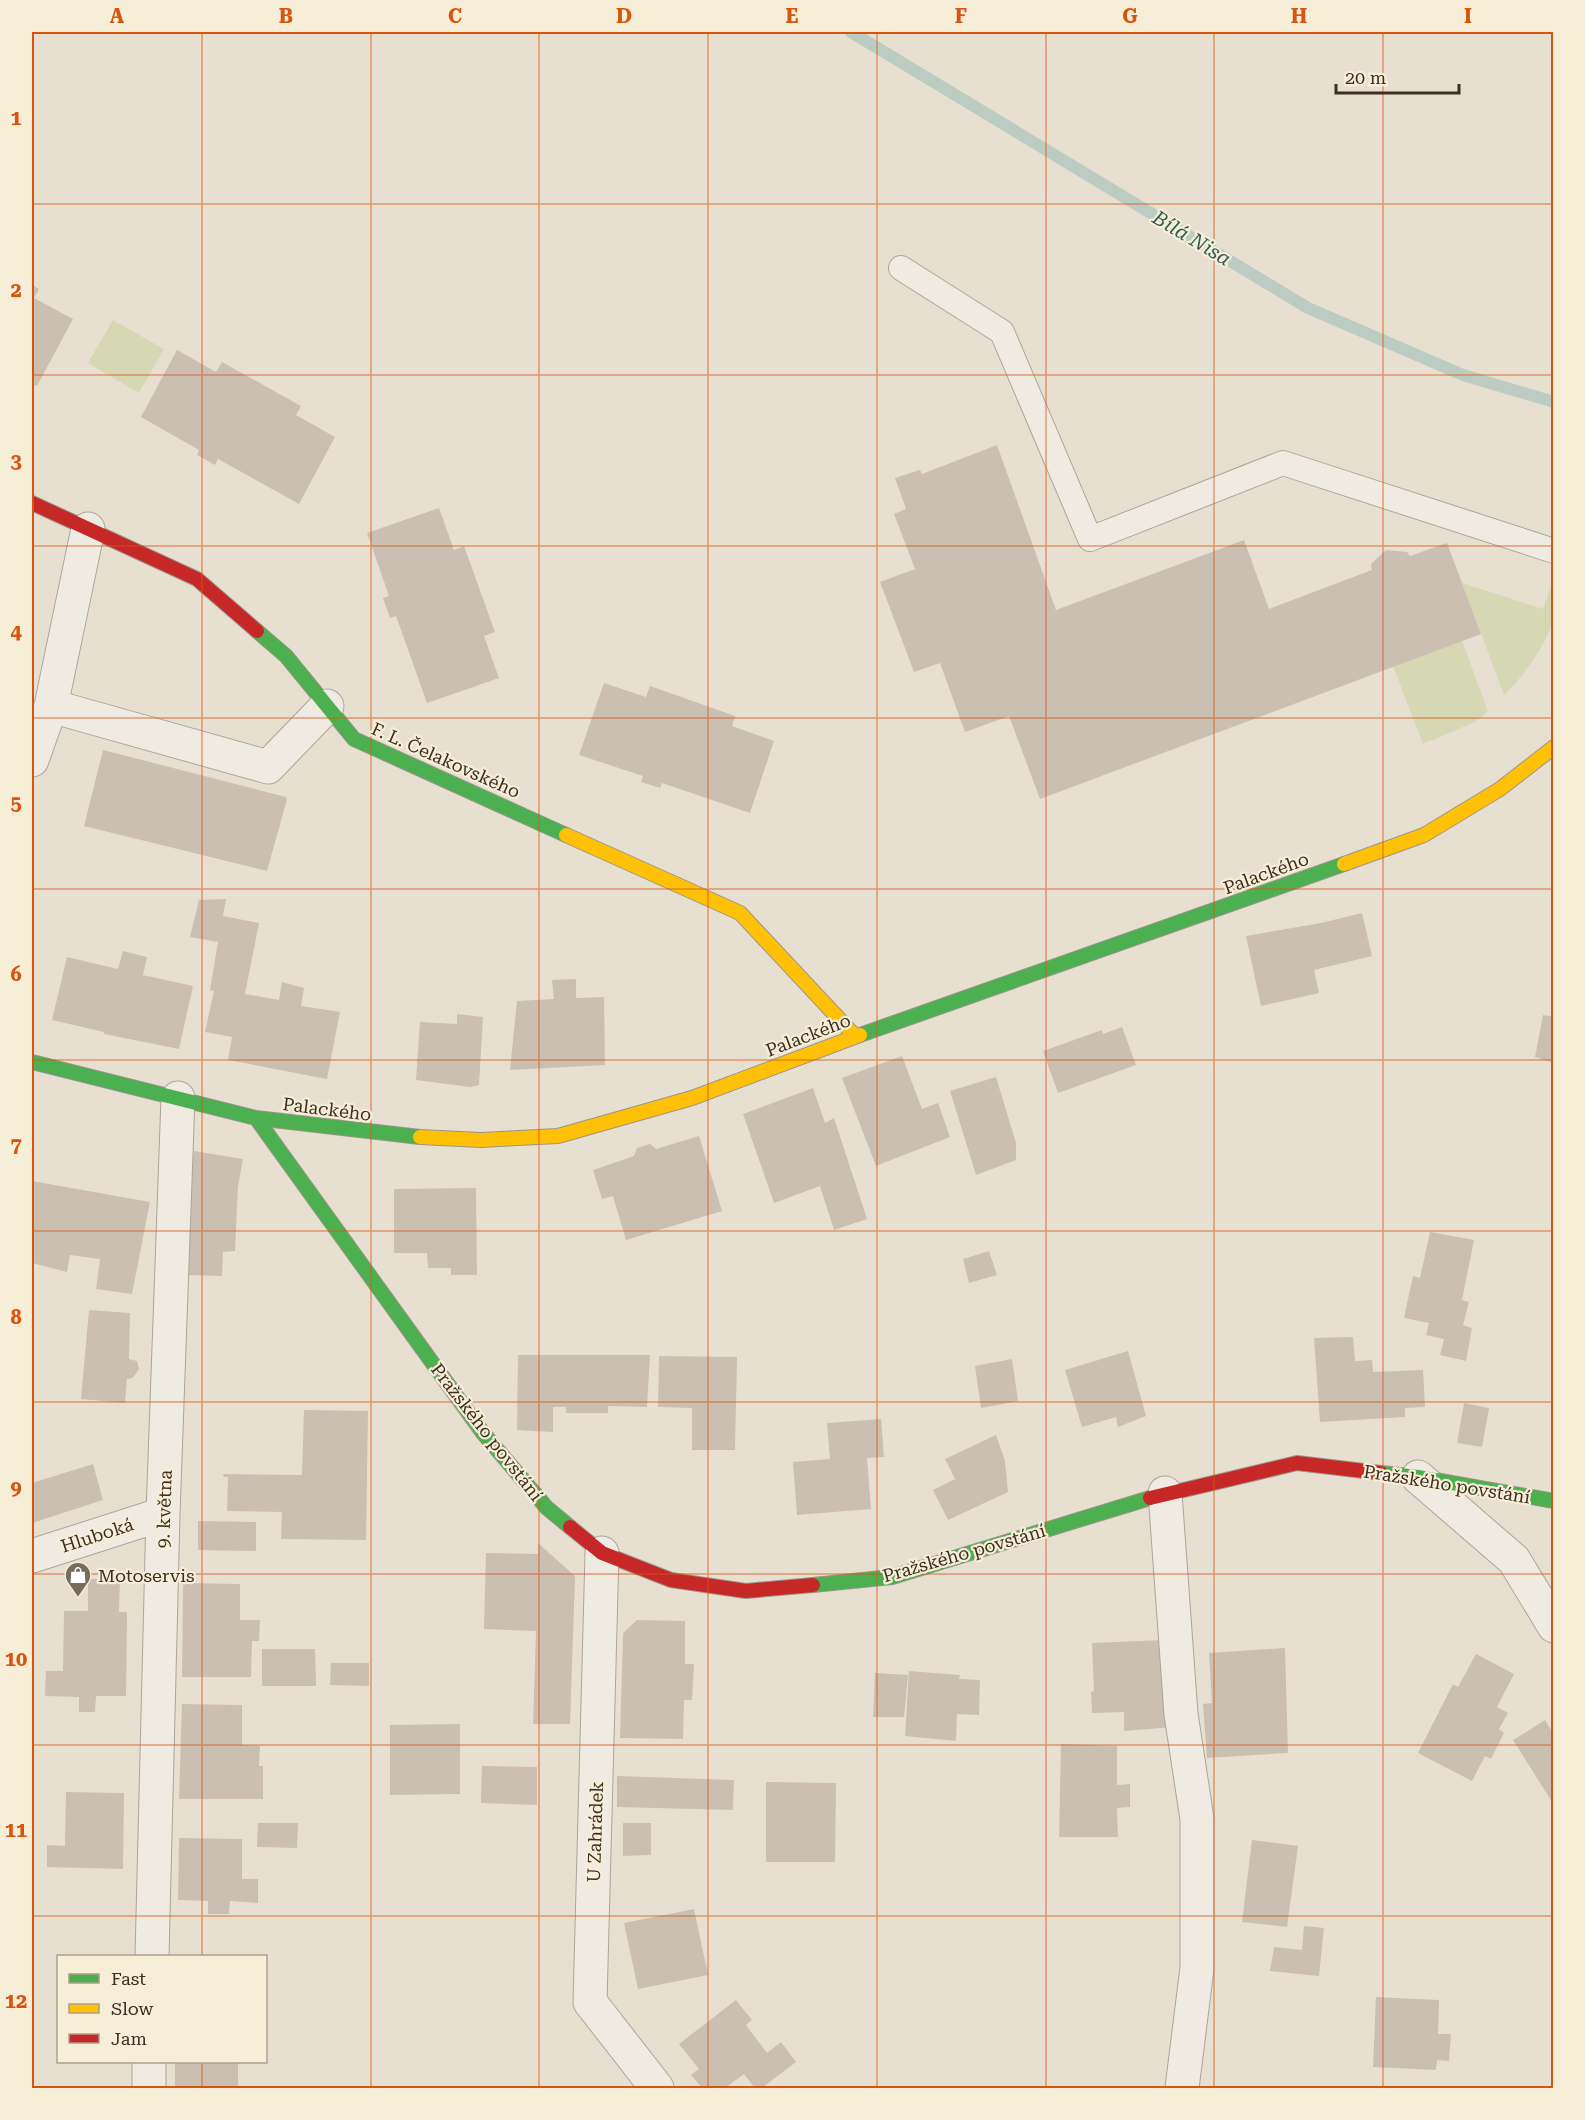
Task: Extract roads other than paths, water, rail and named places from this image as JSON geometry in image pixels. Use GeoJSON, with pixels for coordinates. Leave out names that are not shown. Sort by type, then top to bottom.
{"type":"FeatureCollection","features":[{"type":"Feature","properties":{"kind":"street","name":"F. L. Čelakovského"},"geometry":{"type":"LineString","coordinates":[[32,503],[197,579],[286,656],[354,739],[740,913],[855,1036]]}},
{"type":"Feature","properties":{"kind":"street"},"geometry":{"type":"LineString","coordinates":[[32,760],[51,706],[88,529]]}},
{"type":"Feature","properties":{"kind":"street"},"geometry":{"type":"LineString","coordinates":[[51,706],[268,767],[327,706]]}},
{"type":"Feature","properties":{"kind":"street","name":"Palackého"},"geometry":{"type":"LineString","coordinates":[[32,1062],[256,1118],[398,1136],[481,1140],[558,1136],[692,1098],[855,1036],[1087,956],[1424,835],[1500,789],[1554,747]]}},
{"type":"Feature","properties":{"kind":"street","name":"9. května"},"geometry":{"type":"LineString","coordinates":[[152,1955],[163,1514],[178,1098]]}},
{"type":"Feature","properties":{"kind":"street","name":"Pražského povstání"},"geometry":{"type":"LineString","coordinates":[[256,1118],[483,1433],[547,1508],[602,1553],[672,1580],[746,1591],[892,1577],[1165,1493],[1297,1463],[1418,1477],[1554,1501]]}},
{"type":"Feature","properties":{"kind":"street"},"geometry":{"type":"LineString","coordinates":[[1418,1477],[1514,1560],[1554,1626]]}},
{"type":"Feature","properties":{"kind":"street"},"geometry":{"type":"LineString","coordinates":[[1165,1493],[1181,1714],[1197,1819],[1197,1968],[1182,2088]]}},
{"type":"Feature","properties":{"kind":"street","name":"Hluboká"},"geometry":{"type":"LineString","coordinates":[[32,1556],[163,1514]]}},
{"type":"Feature","properties":{"kind":"street","name":"U Zahrádek"},"geometry":{"type":"LineString","coordinates":[[602,1553],[590,2002],[657,2088]]}},
{"type":"Feature","properties":{"kind":"street"},"geometry":{"type":"LineString","coordinates":[[149,2063],[149,2088]]}},
{"type":"Feature","properties":{"kind":"lane"},"geometry":{"type":"LineString","coordinates":[[901,268],[1002,332],[1090,539],[1283,463],[1554,551]]}},
{"type":"Feature","properties":{"kind":"waterway","name":"Bílá Nisa"},"geometry":{"type":"LineString","coordinates":[[851,32],[1308,308],[1463,375],[1554,402]]}},
{"type":"Feature","properties":{"kind":"place","name":"Motoservis"},"geometry":{"type":"Point","coordinates":[78,1598]}}]}
